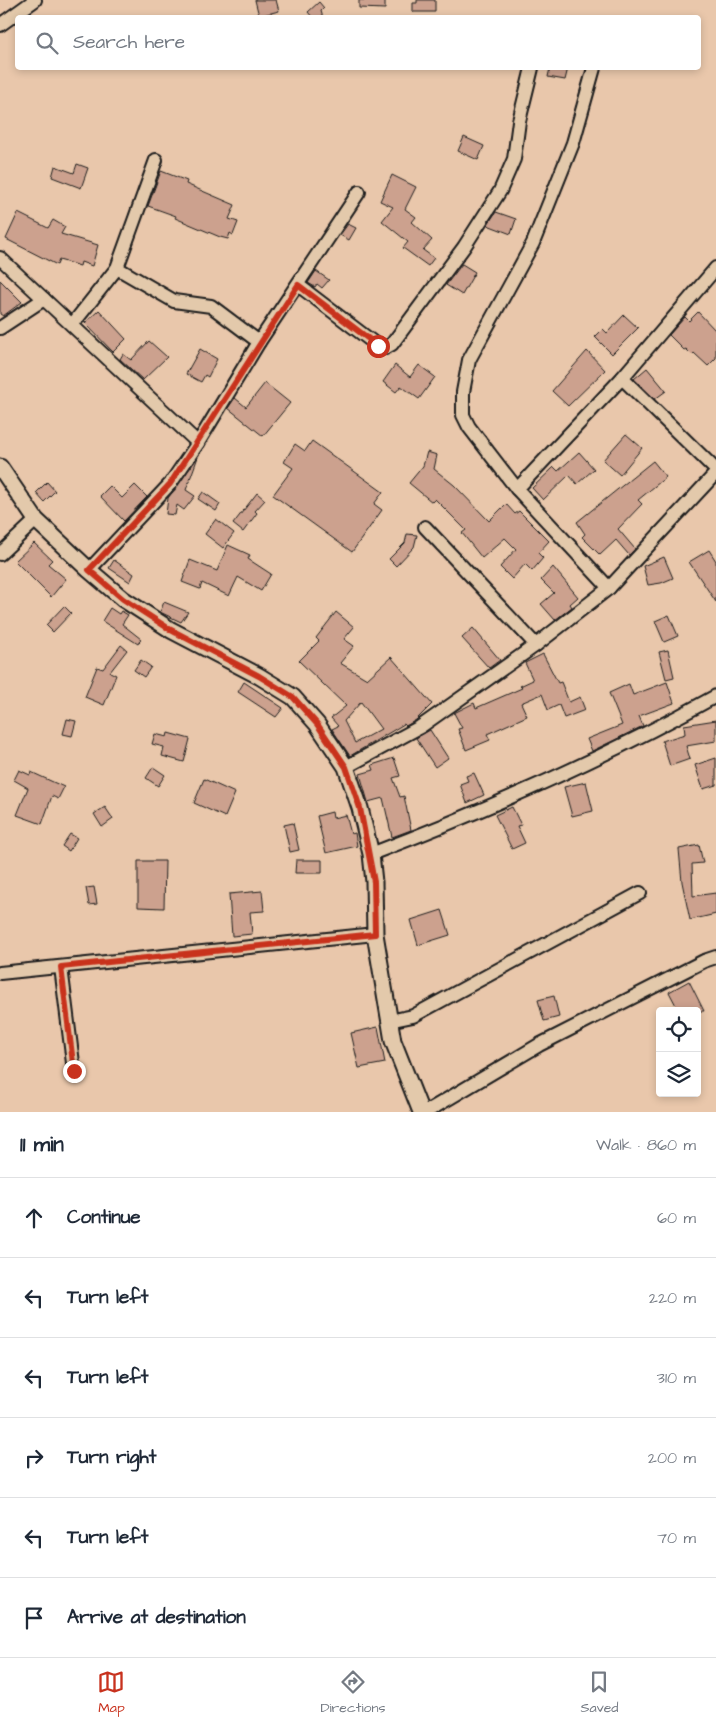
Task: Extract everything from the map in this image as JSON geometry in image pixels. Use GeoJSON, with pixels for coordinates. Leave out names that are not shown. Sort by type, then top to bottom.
{"type":"FeatureCollection","features":[{"type":"Feature","properties":{"kind":"street"},"geometry":{"type":"LineString","coordinates":[[0,25],[36,0]]}},
{"type":"Feature","properties":{"kind":"street"},"geometry":{"type":"LineString","coordinates":[[298,285],[378,346],[385,348],[392,344],[464,247],[500,191],[514,158],[519,121],[532,70]]}},
{"type":"Feature","properties":{"kind":"street"},"geometry":{"type":"LineString","coordinates":[[593,70],[573,143],[533,243],[469,360],[464,392],[463,415],[469,427],[517,489],[609,588]]}},
{"type":"Feature","properties":{"kind":"street"},"geometry":{"type":"LineString","coordinates":[[72,325],[117,268],[156,160]]}},
{"type":"Feature","properties":{"kind":"street"},"geometry":{"type":"LineString","coordinates":[[89,570],[170,484],[198,443],[259,342],[359,192]]}},
{"type":"Feature","properties":{"kind":"street"},"geometry":{"type":"LineString","coordinates":[[0,258],[198,443]]}},
{"type":"Feature","properties":{"kind":"street"},"geometry":{"type":"LineString","coordinates":[[117,268],[174,301],[212,306],[259,342]]}},
{"type":"Feature","properties":{"kind":"street"},"geometry":{"type":"LineString","coordinates":[[517,489],[622,378],[716,268]]}},
{"type":"Feature","properties":{"kind":"street"},"geometry":{"type":"LineString","coordinates":[[0,328],[44,299]]}},
{"type":"Feature","properties":{"kind":"street"},"geometry":{"type":"LineString","coordinates":[[346,767],[420,727],[536,645],[609,588],[716,472],[622,378]]}},
{"type":"Feature","properties":{"kind":"street"},"geometry":{"type":"LineString","coordinates":[[0,467],[36,520],[89,570],[123,599],[171,630],[259,676],[293,697],[317,724],[346,767],[360,808],[371,854],[374,882],[375,934],[393,1041],[421,1112]]}},
{"type":"Feature","properties":{"kind":"street"},"geometry":{"type":"LineString","coordinates":[[0,554],[36,520]]}},
{"type":"Feature","properties":{"kind":"street"},"geometry":{"type":"LineString","coordinates":[[425,527],[536,645]]}},
{"type":"Feature","properties":{"kind":"street"},"geometry":{"type":"LineString","coordinates":[[371,854],[465,818],[584,765],[716,696]]}},
{"type":"Feature","properties":{"kind":"street"},"geometry":{"type":"LineString","coordinates":[[389,1022],[413,1016],[640,893]]}},
{"type":"Feature","properties":{"kind":"street"},"geometry":{"type":"LineString","coordinates":[[0,973],[375,934]]}},
{"type":"Feature","properties":{"kind":"street"},"geometry":{"type":"LineString","coordinates":[[426,1112],[539,1045],[704,961],[716,957]]}},
{"type":"Feature","properties":{"kind":"street"},"geometry":{"type":"LineString","coordinates":[[61,967],[74,1071]]}},
{"type":"Feature","properties":{"kind":"building"},"geometry":{"type":"Polygon","coordinates":[[[255,0],[276,0],[279,11],[259,15],[255,0]]]}},
{"type":"Feature","properties":{"kind":"building"},"geometry":{"type":"Polygon","coordinates":[[[359,0],[385,0],[385,9],[359,8],[359,0]]]}},
{"type":"Feature","properties":{"kind":"building"},"geometry":{"type":"Polygon","coordinates":[[[417,0],[435,0],[435,12],[413,12],[413,3],[417,3],[417,0]]]}},
{"type":"Feature","properties":{"kind":"building"},"geometry":{"type":"Polygon","coordinates":[[[319,2],[324,8],[321,11],[322,15],[310,15],[308,12],[319,2]]]}},
{"type":"Feature","properties":{"kind":"building"},"geometry":{"type":"Polygon","coordinates":[[[550,70],[568,70],[565,80],[548,77],[550,70]]]}},
{"type":"Feature","properties":{"kind":"building"},"geometry":{"type":"Polygon","coordinates":[[[464,137],[484,146],[478,160],[458,151],[464,137]]]}},
{"type":"Feature","properties":{"kind":"building"},"geometry":{"type":"Polygon","coordinates":[[[77,164],[88,168],[81,188],[52,177],[55,166],[74,173],[77,164]]]}},
{"type":"Feature","properties":{"kind":"building"},"geometry":{"type":"Polygon","coordinates":[[[161,171],[187,181],[186,184],[235,205],[229,219],[238,222],[233,235],[230,233],[228,239],[220,237],[175,218],[176,216],[148,206],[161,171]]]}},
{"type":"Feature","properties":{"kind":"building"},"geometry":{"type":"Polygon","coordinates":[[[392,175],[416,187],[405,209],[416,217],[412,222],[432,240],[423,250],[434,258],[428,266],[403,248],[408,242],[382,221],[393,207],[380,201],[392,175]]]}},
{"type":"Feature","properties":{"kind":"building"},"geometry":{"type":"Polygon","coordinates":[[[496,212],[516,219],[511,234],[488,224],[496,212]]]}},
{"type":"Feature","properties":{"kind":"building"},"geometry":{"type":"Polygon","coordinates":[[[18,213],[48,228],[53,220],[65,227],[61,234],[98,245],[92,266],[81,262],[80,266],[59,260],[57,265],[6,239],[18,213]]]}},
{"type":"Feature","properties":{"kind":"building"},"geometry":{"type":"Polygon","coordinates":[[[348,224],[356,228],[349,240],[340,235],[348,224]]]}},
{"type":"Feature","properties":{"kind":"building"},"geometry":{"type":"Polygon","coordinates":[[[462,264],[475,272],[462,295],[446,285],[462,264]]]}},
{"type":"Feature","properties":{"kind":"building"},"geometry":{"type":"Polygon","coordinates":[[[316,271],[329,280],[322,288],[317,284],[315,287],[308,283],[316,271]]]}},
{"type":"Feature","properties":{"kind":"building"},"geometry":{"type":"Polygon","coordinates":[[[0,280],[22,302],[3,316],[0,314],[0,280]]]}},
{"type":"Feature","properties":{"kind":"building"},"geometry":{"type":"Polygon","coordinates":[[[99,310],[126,339],[113,352],[85,323],[99,310]]]}},
{"type":"Feature","properties":{"kind":"building"},"geometry":{"type":"Polygon","coordinates":[[[698,312],[716,331],[716,358],[708,366],[694,353],[692,355],[686,349],[684,350],[669,335],[685,317],[689,321],[698,312]]]}},
{"type":"Feature","properties":{"kind":"building"},"geometry":{"type":"Polygon","coordinates":[[[624,315],[638,328],[612,354],[595,337],[603,329],[607,333],[624,315]]]}},
{"type":"Feature","properties":{"kind":"building"},"geometry":{"type":"Polygon","coordinates":[[[149,341],[167,357],[143,380],[120,359],[123,354],[131,360],[149,341]]]}},
{"type":"Feature","properties":{"kind":"building"},"geometry":{"type":"Polygon","coordinates":[[[200,349],[217,359],[208,377],[205,375],[201,382],[186,374],[200,349]]]}},
{"type":"Feature","properties":{"kind":"building"},"geometry":{"type":"Polygon","coordinates":[[[587,351],[605,370],[568,406],[552,391],[587,351]]]}},
{"type":"Feature","properties":{"kind":"building"},"geometry":{"type":"Polygon","coordinates":[[[395,365],[410,377],[419,365],[435,377],[419,399],[401,386],[396,392],[383,382],[395,365]]]}},
{"type":"Feature","properties":{"kind":"building"},"geometry":{"type":"Polygon","coordinates":[[[647,368],[666,391],[655,399],[634,379],[647,368]]]}},
{"type":"Feature","properties":{"kind":"building"},"geometry":{"type":"Polygon","coordinates":[[[265,383],[290,403],[263,436],[228,408],[235,398],[246,407],[265,383]]]}},
{"type":"Feature","properties":{"kind":"building"},"geometry":{"type":"Polygon","coordinates":[[[626,434],[642,448],[620,475],[603,460],[626,434]]]}},
{"type":"Feature","properties":{"kind":"building"},"geometry":{"type":"Polygon","coordinates":[[[312,441],[383,492],[374,504],[382,510],[352,552],[273,495],[293,468],[284,462],[295,444],[305,451],[312,441]]]}},
{"type":"Feature","properties":{"kind":"building"},"geometry":{"type":"Polygon","coordinates":[[[427,452],[437,455],[434,469],[454,485],[489,521],[506,504],[515,514],[519,511],[549,541],[538,553],[543,558],[532,571],[525,564],[512,579],[500,567],[516,549],[505,538],[482,558],[462,533],[466,530],[435,499],[432,502],[409,483],[423,466],[427,452]]]}},
{"type":"Feature","properties":{"kind":"building"},"geometry":{"type":"Polygon","coordinates":[[[579,452],[594,469],[577,484],[569,475],[543,500],[532,488],[554,467],[558,471],[579,452]]]}},
{"type":"Feature","properties":{"kind":"building"},"geometry":{"type":"Polygon","coordinates":[[[198,457],[186,490],[195,496],[184,510],[177,505],[175,515],[166,514],[168,498],[198,457]]]}},
{"type":"Feature","properties":{"kind":"building"},"geometry":{"type":"Polygon","coordinates":[[[653,461],[666,477],[638,500],[642,504],[618,529],[635,549],[629,555],[616,540],[600,555],[582,537],[585,534],[577,522],[653,461]]]}},
{"type":"Feature","properties":{"kind":"building"},"geometry":{"type":"Polygon","coordinates":[[[47,482],[55,491],[44,502],[36,493],[47,482]]]}},
{"type":"Feature","properties":{"kind":"building"},"geometry":{"type":"Polygon","coordinates":[[[135,485],[147,497],[124,521],[100,496],[110,486],[122,498],[135,485]]]}},
{"type":"Feature","properties":{"kind":"building"},"geometry":{"type":"Polygon","coordinates":[[[203,492],[220,504],[216,511],[198,499],[203,492]]]}},
{"type":"Feature","properties":{"kind":"building"},"geometry":{"type":"Polygon","coordinates":[[[257,493],[265,500],[255,511],[257,513],[243,532],[233,524],[257,493]]]}},
{"type":"Feature","properties":{"kind":"building"},"geometry":{"type":"Polygon","coordinates":[[[216,519],[234,533],[223,548],[205,534],[216,519]]]}},
{"type":"Feature","properties":{"kind":"building"},"geometry":{"type":"Polygon","coordinates":[[[407,534],[417,535],[414,547],[396,566],[389,559],[405,543],[407,534]]]}},
{"type":"Feature","properties":{"kind":"building"},"geometry":{"type":"Polygon","coordinates":[[[34,543],[52,560],[48,564],[66,579],[51,597],[15,561],[34,543]]]}},
{"type":"Feature","properties":{"kind":"building"},"geometry":{"type":"Polygon","coordinates":[[[228,545],[250,555],[248,559],[271,574],[261,591],[238,577],[229,596],[202,583],[200,589],[182,582],[190,560],[217,571],[228,545]]]}},
{"type":"Feature","properties":{"kind":"building"},"geometry":{"type":"Polygon","coordinates":[[[709,550],[716,561],[716,602],[689,562],[709,550]]]}},
{"type":"Feature","properties":{"kind":"building"},"geometry":{"type":"Polygon","coordinates":[[[664,557],[673,578],[661,583],[648,585],[643,566],[664,557]]]}},
{"type":"Feature","properties":{"kind":"building"},"geometry":{"type":"Polygon","coordinates":[[[114,560],[134,574],[130,582],[109,568],[114,560]]]}},
{"type":"Feature","properties":{"kind":"building"},"geometry":{"type":"Polygon","coordinates":[[[553,567],[578,597],[570,604],[572,607],[555,620],[541,604],[554,593],[541,580],[553,567]]]}},
{"type":"Feature","properties":{"kind":"building"},"geometry":{"type":"Polygon","coordinates":[[[164,602],[188,612],[181,622],[160,612],[164,602]]]}},
{"type":"Feature","properties":{"kind":"building"},"geometry":{"type":"Polygon","coordinates":[[[64,606],[71,613],[53,632],[46,625],[64,606]]]}},
{"type":"Feature","properties":{"kind":"building"},"geometry":{"type":"Polygon","coordinates":[[[110,608],[119,614],[121,611],[128,615],[122,624],[141,639],[138,644],[102,621],[110,608]]]}},
{"type":"Feature","properties":{"kind":"building"},"geometry":{"type":"Polygon","coordinates":[[[336,612],[354,627],[344,639],[354,646],[340,663],[367,679],[391,657],[432,704],[416,720],[406,726],[404,724],[350,756],[332,729],[338,726],[331,718],[346,706],[299,661],[319,641],[316,638],[336,612]],[[361,702],[344,721],[355,743],[381,729],[361,702]]]}},
{"type":"Feature","properties":{"kind":"building"},"geometry":{"type":"Polygon","coordinates":[[[669,615],[678,636],[664,642],[655,621],[669,615]]]}},
{"type":"Feature","properties":{"kind":"building"},"geometry":{"type":"Polygon","coordinates":[[[473,628],[500,660],[489,668],[462,638],[473,628]]]}},
{"type":"Feature","properties":{"kind":"building"},"geometry":{"type":"Polygon","coordinates":[[[121,645],[127,650],[110,672],[116,675],[104,705],[85,697],[97,667],[103,669],[121,645]]]}},
{"type":"Feature","properties":{"kind":"building"},"geometry":{"type":"Polygon","coordinates":[[[668,650],[674,677],[666,679],[659,652],[668,650]]]}},
{"type":"Feature","properties":{"kind":"building"},"geometry":{"type":"Polygon","coordinates":[[[543,654],[558,683],[561,682],[569,702],[580,697],[585,710],[564,718],[559,705],[548,710],[542,694],[521,703],[527,716],[487,734],[490,740],[466,750],[458,729],[462,728],[454,713],[474,703],[476,708],[522,688],[520,686],[533,680],[525,663],[543,654]]]}},
{"type":"Feature","properties":{"kind":"building"},"geometry":{"type":"Polygon","coordinates":[[[141,660],[151,667],[144,677],[134,670],[141,660]]]}},
{"type":"Feature","properties":{"kind":"building"},"geometry":{"type":"Polygon","coordinates":[[[244,682],[283,708],[276,717],[238,692],[244,682]]]}},
{"type":"Feature","properties":{"kind":"building"},"geometry":{"type":"Polygon","coordinates":[[[667,682],[674,703],[639,716],[643,726],[592,751],[587,739],[622,725],[609,693],[629,684],[633,695],[667,682]]]}},
{"type":"Feature","properties":{"kind":"building"},"geometry":{"type":"Polygon","coordinates":[[[67,719],[76,721],[72,736],[63,734],[67,719]]]}},
{"type":"Feature","properties":{"kind":"building"},"geometry":{"type":"Polygon","coordinates":[[[716,720],[716,741],[686,746],[690,759],[670,766],[662,741],[685,734],[684,725],[716,720]]]}},
{"type":"Feature","properties":{"kind":"building"},"geometry":{"type":"Polygon","coordinates":[[[430,730],[448,758],[435,767],[416,738],[430,730]]]}},
{"type":"Feature","properties":{"kind":"building"},"geometry":{"type":"Polygon","coordinates":[[[168,733],[190,739],[184,762],[162,756],[164,747],[152,744],[155,734],[167,737],[168,733]]]}},
{"type":"Feature","properties":{"kind":"building"},"geometry":{"type":"Polygon","coordinates":[[[394,758],[400,776],[393,778],[400,797],[404,796],[411,830],[392,837],[383,798],[368,802],[360,774],[374,770],[372,765],[394,758]]]}},
{"type":"Feature","properties":{"kind":"building"},"geometry":{"type":"Polygon","coordinates":[[[716,758],[716,785],[703,789],[695,765],[716,758]]]}},
{"type":"Feature","properties":{"kind":"building"},"geometry":{"type":"Polygon","coordinates":[[[153,767],[165,775],[158,786],[146,778],[153,767]]]}},
{"type":"Feature","properties":{"kind":"building"},"geometry":{"type":"Polygon","coordinates":[[[19,770],[30,775],[31,772],[64,787],[58,799],[52,796],[42,824],[17,815],[28,788],[14,780],[19,770]]]}},
{"type":"Feature","properties":{"kind":"building"},"geometry":{"type":"Polygon","coordinates":[[[474,773],[484,795],[467,803],[460,784],[468,781],[466,776],[474,773]]]}},
{"type":"Feature","properties":{"kind":"building"},"geometry":{"type":"Polygon","coordinates":[[[204,779],[235,793],[225,817],[194,803],[204,779]]]}},
{"type":"Feature","properties":{"kind":"building"},"geometry":{"type":"Polygon","coordinates":[[[586,782],[593,811],[572,816],[564,787],[586,782]]]}},
{"type":"Feature","properties":{"kind":"building"},"geometry":{"type":"Polygon","coordinates":[[[105,807],[113,819],[102,827],[94,814],[105,807]]]}},
{"type":"Feature","properties":{"kind":"building"},"geometry":{"type":"Polygon","coordinates":[[[512,807],[521,825],[517,826],[525,843],[512,849],[495,815],[512,807]]]}},
{"type":"Feature","properties":{"kind":"building"},"geometry":{"type":"Polygon","coordinates":[[[332,812],[333,818],[346,815],[351,834],[355,833],[357,846],[326,853],[317,816],[332,812]]]}},
{"type":"Feature","properties":{"kind":"building"},"geometry":{"type":"Polygon","coordinates":[[[293,823],[299,850],[290,852],[284,825],[293,823]]]}},
{"type":"Feature","properties":{"kind":"building"},"geometry":{"type":"Polygon","coordinates":[[[70,834],[77,838],[69,851],[62,846],[70,834]]]}},
{"type":"Feature","properties":{"kind":"building"},"geometry":{"type":"Polygon","coordinates":[[[699,845],[703,863],[692,864],[693,896],[716,893],[716,914],[690,920],[682,882],[679,849],[699,845]]]}},
{"type":"Feature","properties":{"kind":"building"},"geometry":{"type":"Polygon","coordinates":[[[296,860],[322,860],[322,873],[295,873],[296,860]]]}},
{"type":"Feature","properties":{"kind":"building"},"geometry":{"type":"Polygon","coordinates":[[[138,861],[165,861],[164,908],[138,907],[138,861]]]}},
{"type":"Feature","properties":{"kind":"building"},"geometry":{"type":"Polygon","coordinates":[[[94,887],[97,904],[89,905],[86,888],[94,887]]]}},
{"type":"Feature","properties":{"kind":"building"},"geometry":{"type":"Polygon","coordinates":[[[262,891],[264,911],[250,912],[252,934],[232,936],[229,894],[262,891]]]}},
{"type":"Feature","properties":{"kind":"building"},"geometry":{"type":"Polygon","coordinates":[[[442,910],[450,935],[418,945],[411,920],[442,910]]]}},
{"type":"Feature","properties":{"kind":"building"},"geometry":{"type":"Polygon","coordinates":[[[689,981],[704,1011],[701,1011],[701,1007],[677,1007],[669,992],[689,981]]]}},
{"type":"Feature","properties":{"kind":"building"},"geometry":{"type":"Polygon","coordinates":[[[554,996],[559,1017],[544,1021],[538,1000],[554,996]]]}},
{"type":"Feature","properties":{"kind":"building"},"geometry":{"type":"Polygon","coordinates":[[[378,1027],[385,1063],[359,1068],[351,1033],[378,1027]]]}},
{"type":"Feature","properties":{"kind":"route"},"geometry":{"type":"LineString","coordinates":[[74,1071],[61,967],[375,934],[374,882],[371,854],[360,808],[346,767],[317,724],[293,697],[259,676],[171,630],[123,599],[89,570],[170,484],[198,443],[259,342],[298,285],[378,346]]}}]}
